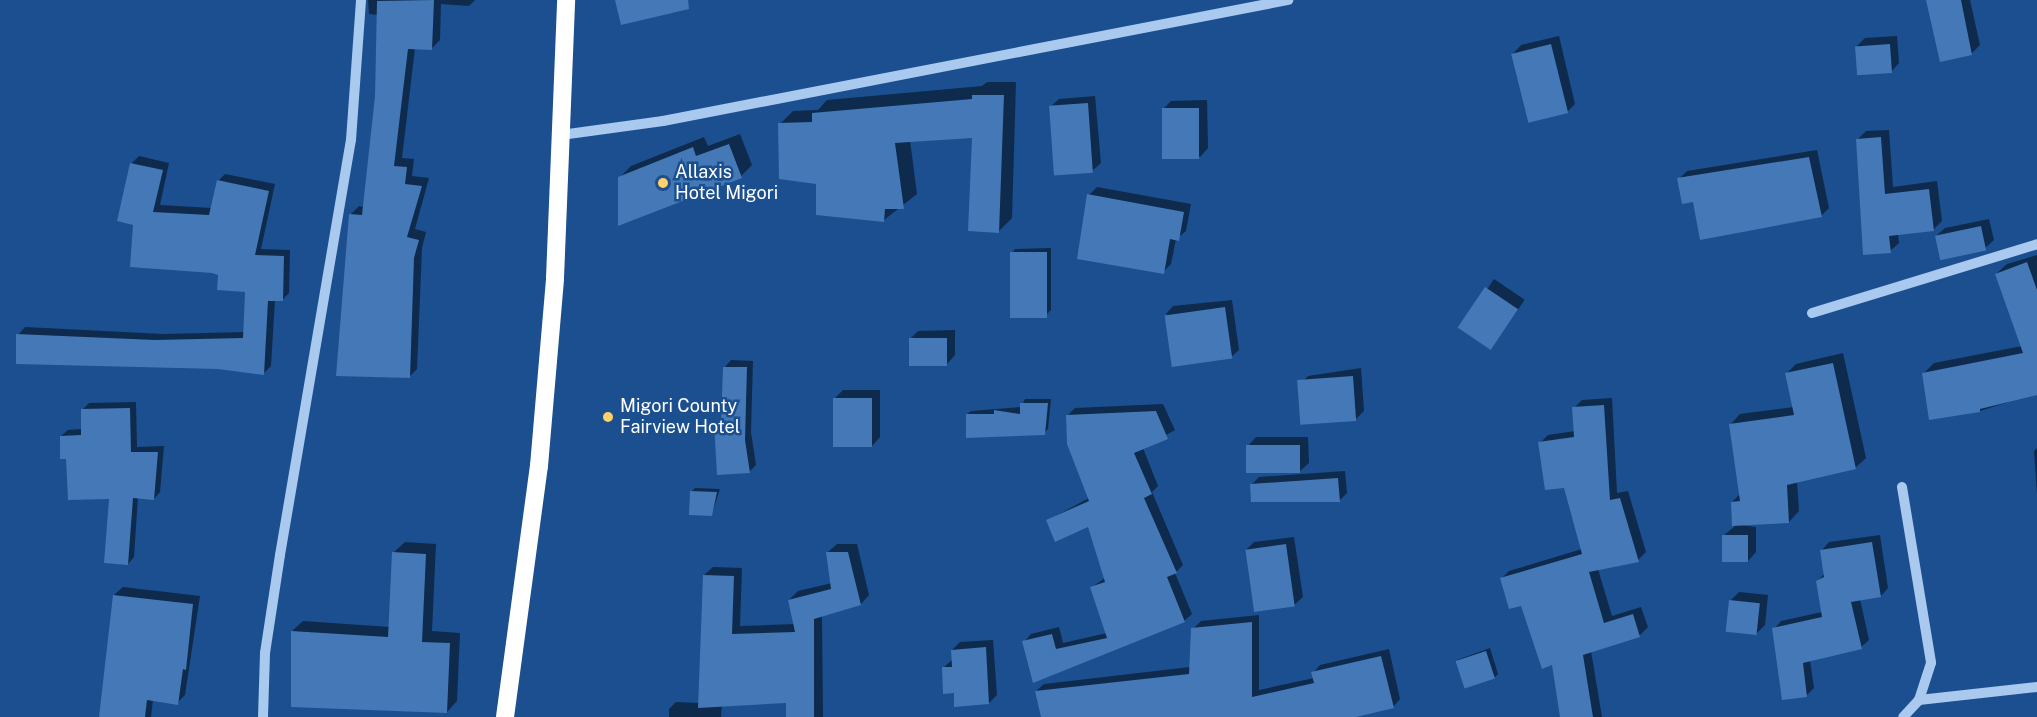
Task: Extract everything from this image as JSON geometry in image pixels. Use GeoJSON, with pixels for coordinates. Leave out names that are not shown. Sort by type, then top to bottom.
{"type":"FeatureCollection","features":[{"type":"Feature","properties":{"kind":"highway"},"geometry":{"type":"LineString","coordinates":[[505,717],[539,466],[555,278],[566,0]]}},
{"type":"Feature","properties":{"kind":"street"},"geometry":{"type":"LineString","coordinates":[[263,717],[266,653],[280,555],[351,140],[361,0]]}},
{"type":"Feature","properties":{"kind":"street"},"geometry":{"type":"LineString","coordinates":[[561,135],[663,121],[1288,0]]}},
{"type":"Feature","properties":{"kind":"street"},"geometry":{"type":"LineString","coordinates":[[1812,314],[2037,244]]}},
{"type":"Feature","properties":{"kind":"street"},"geometry":{"type":"LineString","coordinates":[[1902,487],[1930,640],[1931,663],[1920,700],[1903,717]]}},
{"type":"Feature","properties":{"kind":"street"},"geometry":{"type":"LineString","coordinates":[[1920,700],[2037,687]]}},
{"type":"Feature","properties":{"kind":"building"},"geometry":{"type":"Polygon","coordinates":[[[434,0],[432,50],[408,49],[394,166],[407,167],[405,184],[422,186],[407,237],[419,240],[414,258],[410,378],[336,376],[349,214],[362,215],[375,96],[377,1],[434,0]]]}},
{"type":"Feature","properties":{"kind":"building"},"geometry":{"type":"Polygon","coordinates":[[[615,0],[688,0],[689,9],[621,25],[615,0]]]}},
{"type":"Feature","properties":{"kind":"building"},"geometry":{"type":"Polygon","coordinates":[[[1926,0],[1961,0],[1972,55],[1940,62],[1926,0]]]}},
{"type":"Feature","properties":{"kind":"building"},"geometry":{"type":"Polygon","coordinates":[[[1551,44],[1568,113],[1528,123],[1511,54],[1551,44]]]}},
{"type":"Feature","properties":{"kind":"building"},"geometry":{"type":"Polygon","coordinates":[[[1890,44],[1892,73],[1857,75],[1855,46],[1890,44]]]}},
{"type":"Feature","properties":{"kind":"building"},"geometry":{"type":"Polygon","coordinates":[[[972,95],[1004,95],[999,233],[968,231],[972,138],[895,143],[904,209],[885,209],[884,222],[816,215],[816,184],[779,179],[778,123],[812,122],[812,113],[972,99],[972,95]]]}},
{"type":"Feature","properties":{"kind":"building"},"geometry":{"type":"Polygon","coordinates":[[[1088,103],[1093,173],[1054,176],[1049,106],[1088,103]]]}},
{"type":"Feature","properties":{"kind":"building"},"geometry":{"type":"Polygon","coordinates":[[[1162,108],[1199,108],[1199,159],[1162,159],[1162,108]]]}},
{"type":"Feature","properties":{"kind":"building"},"geometry":{"type":"Polygon","coordinates":[[[1881,137],[1885,194],[1929,189],[1934,231],[1889,236],[1891,253],[1863,255],[1856,139],[1881,137]]]}},
{"type":"Feature","properties":{"kind":"building","name":"Allaxis Hotel Migori"},"geometry":{"type":"Polygon","coordinates":[[[729,144],[742,178],[618,226],[618,177],[693,147],[696,156],[729,144]]]}},
{"type":"Feature","properties":{"kind":"building"},"geometry":{"type":"Polygon","coordinates":[[[1809,157],[1822,217],[1700,240],[1693,202],[1682,204],[1677,178],[1809,157]]]}},
{"type":"Feature","properties":{"kind":"building"},"geometry":{"type":"Polygon","coordinates":[[[130,163],[163,170],[153,212],[209,215],[217,180],[269,191],[255,255],[284,256],[283,301],[268,301],[264,375],[218,369],[16,364],[16,334],[155,340],[243,338],[245,292],[217,290],[218,275],[130,267],[133,225],[117,221],[130,163]]]}},
{"type":"Feature","properties":{"kind":"building"},"geometry":{"type":"Polygon","coordinates":[[[1087,194],[1184,212],[1179,241],[1170,239],[1164,274],[1077,259],[1087,194]]]}},
{"type":"Feature","properties":{"kind":"building"},"geometry":{"type":"Polygon","coordinates":[[[1981,226],[1986,250],[1940,260],[1935,236],[1981,226]]]}},
{"type":"Feature","properties":{"kind":"building"},"geometry":{"type":"Polygon","coordinates":[[[1010,252],[1047,252],[1047,318],[1010,318],[1010,252]]]}},
{"type":"Feature","properties":{"kind":"building"},"geometry":{"type":"Polygon","coordinates":[[[2027,262],[2037,290],[2037,395],[1980,409],[1980,412],[1929,420],[1922,373],[2023,353],[1995,274],[2027,262]]]}},
{"type":"Feature","properties":{"kind":"building"},"geometry":{"type":"Polygon","coordinates":[[[1485,287],[1518,309],[1491,350],[1458,328],[1485,287]]]}},
{"type":"Feature","properties":{"kind":"building"},"geometry":{"type":"Polygon","coordinates":[[[1225,307],[1232,358],[1172,367],[1165,315],[1225,307]]]}},
{"type":"Feature","properties":{"kind":"building"},"geometry":{"type":"Polygon","coordinates":[[[909,338],[947,338],[947,366],[909,366],[909,338]]]}},
{"type":"Feature","properties":{"kind":"building"},"geometry":{"type":"Polygon","coordinates":[[[1833,363],[1856,469],[1787,485],[1789,523],[1732,526],[1731,502],[1740,501],[1729,424],[1794,415],[1785,373],[1833,363]]]}},
{"type":"Feature","properties":{"kind":"building"},"geometry":{"type":"Polygon","coordinates":[[[723,367],[747,367],[745,440],[750,473],[717,475],[714,423],[721,423],[723,367]]]}},
{"type":"Feature","properties":{"kind":"building"},"geometry":{"type":"Polygon","coordinates":[[[1353,376],[1356,421],[1300,425],[1297,380],[1353,376]]]}},
{"type":"Feature","properties":{"kind":"building"},"geometry":{"type":"Polygon","coordinates":[[[833,398],[872,398],[872,447],[833,447],[833,398]]]}},
{"type":"Feature","properties":{"kind":"building"},"geometry":{"type":"Polygon","coordinates":[[[1020,403],[1048,403],[1045,435],[966,438],[966,414],[994,414],[994,410],[1020,414],[1020,403]]]}},
{"type":"Feature","properties":{"kind":"building"},"geometry":{"type":"Polygon","coordinates":[[[1604,405],[1610,500],[1620,498],[1639,562],[1589,572],[1604,623],[1633,614],[1640,637],[1583,655],[1593,717],[1560,717],[1552,665],[1542,669],[1521,606],[1509,609],[1500,578],[1582,554],[1564,488],[1545,490],[1538,442],[1574,437],[1572,407],[1604,405]]]}},
{"type":"Feature","properties":{"kind":"building"},"geometry":{"type":"Polygon","coordinates":[[[130,408],[131,452],[158,452],[154,500],[133,498],[128,565],[104,563],[109,499],[68,500],[66,459],[60,459],[60,436],[81,435],[81,409],[130,408]]]}},
{"type":"Feature","properties":{"kind":"building"},"geometry":{"type":"Polygon","coordinates":[[[1156,411],[1168,439],[1134,453],[1152,494],[1144,498],[1177,573],[1167,577],[1185,622],[1033,683],[1022,641],[1052,634],[1056,649],[1107,638],[1090,587],[1105,582],[1088,527],[1055,542],[1046,520],[1089,501],[1067,444],[1066,415],[1156,411]]]}},
{"type":"Feature","properties":{"kind":"building"},"geometry":{"type":"Polygon","coordinates":[[[1246,445],[1300,445],[1300,473],[1246,473],[1246,445]]]}},
{"type":"Feature","properties":{"kind":"building"},"geometry":{"type":"Polygon","coordinates":[[[1338,478],[1340,502],[1251,502],[1250,484],[1338,478]]]}},
{"type":"Feature","properties":{"kind":"building"},"geometry":{"type":"Polygon","coordinates":[[[690,491],[717,492],[712,516],[689,515],[690,491]]]}},
{"type":"Feature","properties":{"kind":"building"},"geometry":{"type":"Polygon","coordinates":[[[1722,535],[1748,535],[1748,562],[1722,562],[1722,535]]]}},
{"type":"Feature","properties":{"kind":"building"},"geometry":{"type":"Polygon","coordinates":[[[1872,542],[1881,597],[1851,602],[1862,649],[1803,663],[1807,697],[1782,700],[1772,628],[1822,617],[1816,581],[1824,577],[1820,550],[1872,542]]]}},
{"type":"Feature","properties":{"kind":"building"},"geometry":{"type":"Polygon","coordinates":[[[1286,544],[1295,606],[1254,612],[1245,550],[1286,544]]]}},
{"type":"Feature","properties":{"kind":"building"},"geometry":{"type":"Polygon","coordinates":[[[392,552],[426,554],[422,642],[450,643],[447,713],[291,707],[291,631],[388,637],[392,552]]]}},
{"type":"Feature","properties":{"kind":"building"},"geometry":{"type":"Polygon","coordinates":[[[826,552],[848,552],[861,605],[814,619],[814,717],[786,717],[786,703],[698,708],[703,575],[734,576],[732,634],[795,632],[788,600],[831,589],[826,552]]]}},
{"type":"Feature","properties":{"kind":"building"},"geometry":{"type":"Polygon","coordinates":[[[113,595],[193,604],[186,670],[183,669],[178,705],[147,700],[145,717],[99,717],[113,595]]]}},
{"type":"Feature","properties":{"kind":"building"},"geometry":{"type":"Polygon","coordinates":[[[1729,600],[1760,603],[1756,635],[1726,632],[1729,600]]]}},
{"type":"Feature","properties":{"kind":"building"},"geometry":{"type":"Polygon","coordinates":[[[1252,622],[1252,697],[1314,683],[1311,672],[1381,656],[1394,708],[1356,717],[1041,717],[1035,691],[1189,674],[1191,628],[1252,622]]]}},
{"type":"Feature","properties":{"kind":"building"},"geometry":{"type":"Polygon","coordinates":[[[986,647],[989,704],[954,707],[954,693],[943,694],[942,667],[952,667],[951,650],[986,647]]]}},
{"type":"Feature","properties":{"kind":"building"},"geometry":{"type":"Polygon","coordinates":[[[1486,651],[1495,679],[1465,688],[1456,661],[1486,651]]]}},
{"type":"Feature","properties":{"kind":"place","name":"Allaxis Hotel Migori"},"geometry":{"type":"Point","coordinates":[663,183]}},
{"type":"Feature","properties":{"kind":"place","name":"Migori County Fairview Hotel"},"geometry":{"type":"Point","coordinates":[608,417]}}]}
